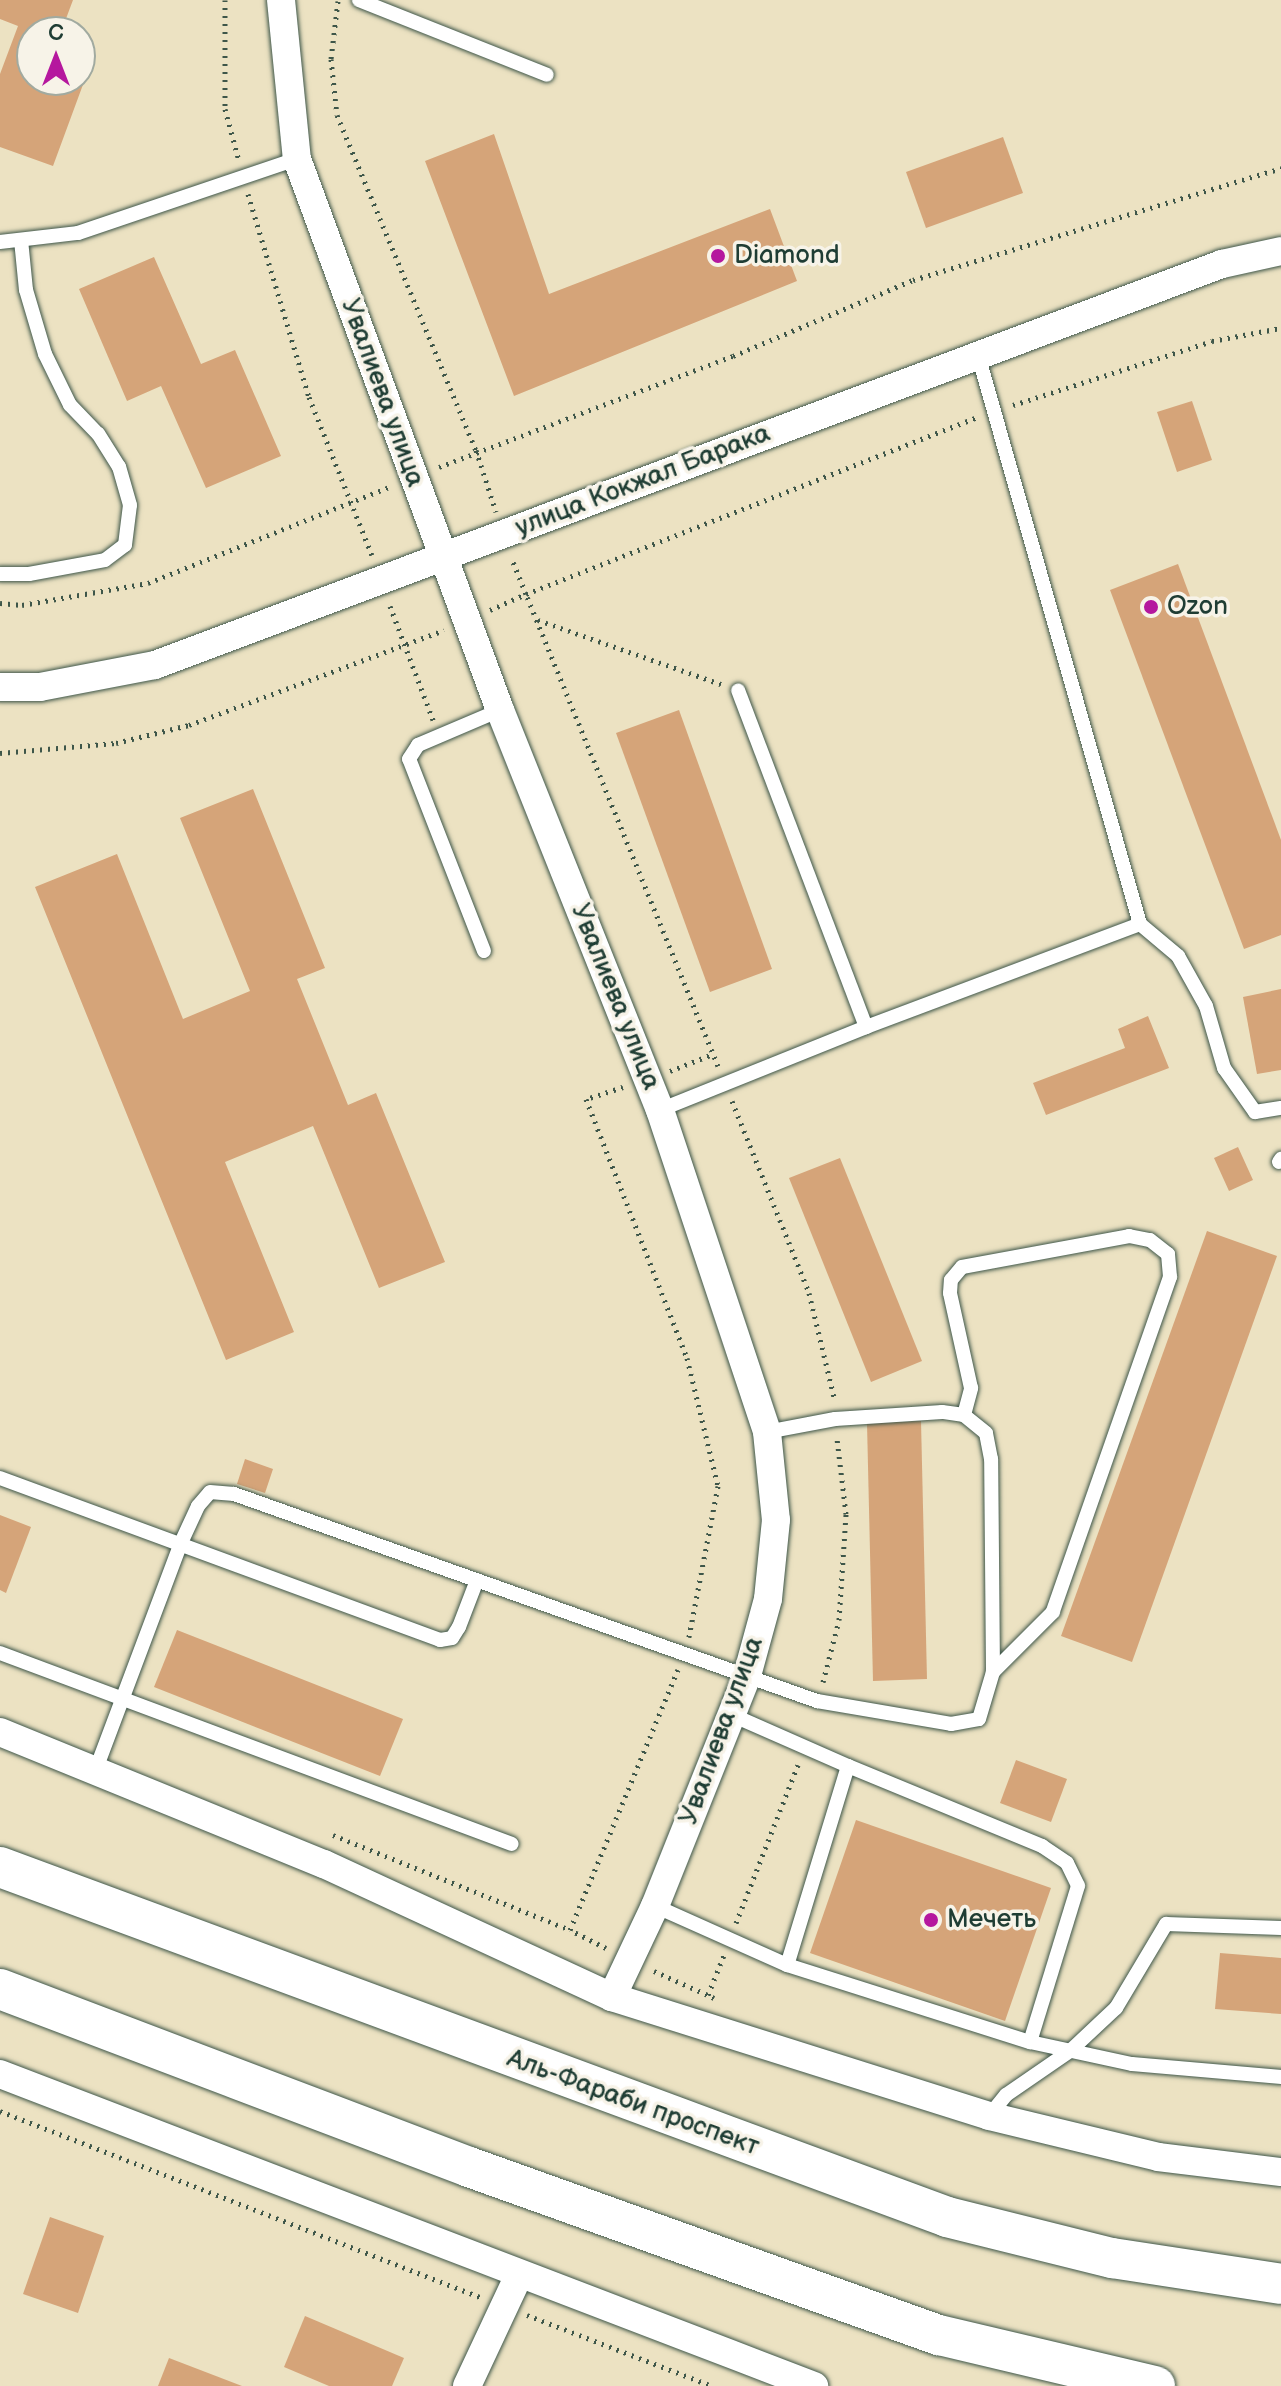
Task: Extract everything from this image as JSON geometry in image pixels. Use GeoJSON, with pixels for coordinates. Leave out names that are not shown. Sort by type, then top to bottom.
{"type":"FeatureCollection","features":[{"type":"Feature","properties":{"kind":"street","name":"Увалиева улица"},"geometry":{"type":"LineString","coordinates":[[281,0],[297,159],[500,710],[660,1110],[767,1432],[776,1520],[768,1599],[747,1676],[655,1906],[612,1997]]}},
{"type":"Feature","properties":{"kind":"street","name":"улица Кокжал Барака"},"geometry":{"type":"LineString","coordinates":[[0,687],[40,687],[155,665],[1222,264],[1281,251]]}},
{"type":"Feature","properties":{"kind":"street"},"geometry":{"type":"LineString","coordinates":[[0,1732],[324,1864],[612,1997],[989,2116],[1158,2157],[1281,2172]]}},
{"type":"Feature","properties":{"kind":"street","name":"Аль-Фараби проспект"},"geometry":{"type":"LineString","coordinates":[[0,1867],[947,2217],[1112,2258],[1281,2284]]}},
{"type":"Feature","properties":{"kind":"street"},"geometry":{"type":"LineString","coordinates":[[0,1989],[469,2167],[939,2335],[1155,2386]]}},
{"type":"Feature","properties":{"kind":"street"},"geometry":{"type":"LineString","coordinates":[[0,2074],[814,2386]]}},
{"type":"Feature","properties":{"kind":"street"},"geometry":{"type":"LineString","coordinates":[[467,2386],[502,2305],[519,2275]]}},
{"type":"Feature","properties":{"kind":"lane"},"geometry":{"type":"LineString","coordinates":[[359,0],[547,75]]}},
{"type":"Feature","properties":{"kind":"lane"},"geometry":{"type":"LineString","coordinates":[[0,242],[78,233],[297,159]]}},
{"type":"Feature","properties":{"kind":"lane"},"geometry":{"type":"LineString","coordinates":[[0,574],[29,574],[105,560],[125,545],[130,505],[119,467],[98,434],[70,405],[45,354],[26,290],[21,240]]}},
{"type":"Feature","properties":{"kind":"lane"},"geometry":{"type":"LineString","coordinates":[[978,355],[1140,924],[1178,956],[1206,1006],[1224,1068],[1255,1112],[1281,1108]]}},
{"type":"Feature","properties":{"kind":"lane"},"geometry":{"type":"LineString","coordinates":[[738,690],[866,1027]]}},
{"type":"Feature","properties":{"kind":"lane"},"geometry":{"type":"LineString","coordinates":[[484,951],[413,780],[409,759],[413,752],[439,736],[500,710]]}},
{"type":"Feature","properties":{"kind":"lane"},"geometry":{"type":"LineString","coordinates":[[660,1110],[724,1081],[1140,924]]}},
{"type":"Feature","properties":{"kind":"lane"},"geometry":{"type":"LineString","coordinates":[[964,1415],[971,1388],[950,1293],[951,1280],[962,1267],[1129,1236],[1150,1240],[1168,1254],[1170,1277],[1053,1612],[993,1672]]}},
{"type":"Feature","properties":{"kind":"lane"},"geometry":{"type":"LineString","coordinates":[[96,1769],[180,1545],[198,1506],[210,1492],[234,1494],[817,1701],[951,1724],[979,1719],[993,1672],[991,1459],[986,1433],[964,1415],[835,1419],[767,1432]]}},
{"type":"Feature","properties":{"kind":"lane"},"geometry":{"type":"LineString","coordinates":[[0,1478],[440,1640],[452,1638],[459,1627],[477,1580]]}},
{"type":"Feature","properties":{"kind":"lane"},"geometry":{"type":"LineString","coordinates":[[0,1653],[512,1844]]}},
{"type":"Feature","properties":{"kind":"lane"},"geometry":{"type":"LineString","coordinates":[[732,1715],[1042,1846],[1067,1863],[1078,1886],[1030,2042]]}},
{"type":"Feature","properties":{"kind":"lane"},"geometry":{"type":"LineString","coordinates":[[787,1965],[848,1766]]}},
{"type":"Feature","properties":{"kind":"lane"},"geometry":{"type":"LineString","coordinates":[[655,1906],[787,1965],[1030,2042],[1132,2064],[1281,2077]]}},
{"type":"Feature","properties":{"kind":"lane"},"geometry":{"type":"LineString","coordinates":[[989,2116],[1006,2095],[1070,2051],[1116,2008],[1166,1924],[1281,1928]]}},
{"type":"Feature","properties":{"kind":"path"},"geometry":{"type":"LineString","coordinates":[[225,0],[225,109],[243,178],[309,397],[439,736]]}},
{"type":"Feature","properties":{"kind":"path"},"geometry":{"type":"LineString","coordinates":[[338,0],[331,59],[337,115],[476,450],[526,594],[809,1293],[835,1399],[846,1514],[839,1620],[817,1701]]}},
{"type":"Feature","properties":{"kind":"path"},"geometry":{"type":"LineString","coordinates":[[0,603],[22,605],[148,583],[476,450],[733,356],[913,280],[1281,168]]}},
{"type":"Feature","properties":{"kind":"path"},"geometry":{"type":"LineString","coordinates":[[0,753],[116,743],[189,725],[403,646],[526,594],[994,411],[1212,341],[1281,328]]}},
{"type":"Feature","properties":{"kind":"path"},"geometry":{"type":"LineString","coordinates":[[537,620],[738,690]]}},
{"type":"Feature","properties":{"kind":"path"},"geometry":{"type":"LineString","coordinates":[[713,1054],[586,1099],[687,1358],[718,1486],[685,1653],[570,1930],[719,2001]]}},
{"type":"Feature","properties":{"kind":"path"},"geometry":{"type":"LineString","coordinates":[[708,1995],[805,1746]]}},
{"type":"Feature","properties":{"kind":"path"},"geometry":{"type":"LineString","coordinates":[[0,2111],[712,2386]]}},
{"type":"Feature","properties":{"kind":"building"},"geometry":{"type":"Polygon","coordinates":[[[0,0],[73,0],[67,16],[16,16],[16,25],[0,19],[0,0]]]}},
{"type":"Feature","properties":{"kind":"building"},"geometry":{"type":"Polygon","coordinates":[[[16,31],[16,96],[79,96],[53,166],[0,147],[0,74],[16,31]]]}},
{"type":"Feature","properties":{"kind":"building","name":"Diamond"},"geometry":{"type":"Polygon","coordinates":[[[494,134],[549,294],[770,209],[797,281],[514,396],[425,161],[494,134]]]}},
{"type":"Feature","properties":{"kind":"building"},"geometry":{"type":"Polygon","coordinates":[[[1003,137],[1023,193],[926,228],[906,172],[1003,137]]]}},
{"type":"Feature","properties":{"kind":"building"},"geometry":{"type":"Polygon","coordinates":[[[154,257],[201,364],[235,350],[281,456],[206,488],[161,386],[127,401],[79,289],[154,257]]]}},
{"type":"Feature","properties":{"kind":"building"},"geometry":{"type":"Polygon","coordinates":[[[1192,401],[1212,460],[1177,472],[1157,412],[1192,401]]]}},
{"type":"Feature","properties":{"kind":"building"},"geometry":{"type":"Polygon","coordinates":[[[1178,564],[1281,840],[1281,935],[1244,949],[1110,590],[1178,564]]]}},
{"type":"Feature","properties":{"kind":"building"},"geometry":{"type":"Polygon","coordinates":[[[679,710],[772,969],[710,992],[616,733],[679,710]]]}},
{"type":"Feature","properties":{"kind":"building"},"geometry":{"type":"Polygon","coordinates":[[[253,789],[325,968],[297,979],[348,1105],[376,1093],[445,1262],[379,1288],[313,1126],[225,1162],[294,1332],[226,1360],[35,887],[117,854],[183,1019],[250,991],[180,818],[253,789]]]}},
{"type":"Feature","properties":{"kind":"building"},"geometry":{"type":"Polygon","coordinates":[[[1281,989],[1281,1070],[1257,1074],[1243,997],[1281,989]]]}},
{"type":"Feature","properties":{"kind":"building"},"geometry":{"type":"Polygon","coordinates":[[[1148,1016],[1169,1068],[1046,1115],[1033,1083],[1125,1048],[1118,1029],[1148,1016]]]}},
{"type":"Feature","properties":{"kind":"building"},"geometry":{"type":"Polygon","coordinates":[[[1238,1147],[1253,1180],[1229,1191],[1214,1158],[1238,1147]]]}},
{"type":"Feature","properties":{"kind":"building"},"geometry":{"type":"Polygon","coordinates":[[[840,1158],[922,1361],[871,1382],[789,1178],[840,1158]]]}},
{"type":"Feature","properties":{"kind":"building"},"geometry":{"type":"Polygon","coordinates":[[[1207,1231],[1277,1256],[1132,1662],[1061,1636],[1207,1231]]]}},
{"type":"Feature","properties":{"kind":"building"},"geometry":{"type":"Polygon","coordinates":[[[921,1421],[927,1679],[873,1681],[867,1423],[921,1421]]]}},
{"type":"Feature","properties":{"kind":"building"},"geometry":{"type":"Polygon","coordinates":[[[245,1459],[273,1469],[265,1493],[237,1484],[245,1459]]]}},
{"type":"Feature","properties":{"kind":"building"},"geometry":{"type":"Polygon","coordinates":[[[0,1515],[31,1527],[6,1593],[0,1590],[0,1515]]]}},
{"type":"Feature","properties":{"kind":"building"},"geometry":{"type":"Polygon","coordinates":[[[177,1630],[403,1719],[380,1776],[154,1687],[177,1630]]]}},
{"type":"Feature","properties":{"kind":"building"},"geometry":{"type":"Polygon","coordinates":[[[1016,1760],[1067,1779],[1051,1822],[1000,1803],[1016,1760]]]}},
{"type":"Feature","properties":{"kind":"building","name":"Мечеть"},"geometry":{"type":"Polygon","coordinates":[[[856,1820],[1051,1888],[1005,2021],[810,1953],[856,1820]]]}},
{"type":"Feature","properties":{"kind":"building"},"geometry":{"type":"Polygon","coordinates":[[[1220,1953],[1281,1958],[1281,2014],[1215,2009],[1220,1953]]]}},
{"type":"Feature","properties":{"kind":"building"},"geometry":{"type":"Polygon","coordinates":[[[50,2217],[104,2236],[78,2313],[23,2294],[50,2217]]]}},
{"type":"Feature","properties":{"kind":"building"},"geometry":{"type":"Polygon","coordinates":[[[305,2316],[404,2358],[392,2386],[329,2386],[284,2367],[305,2316]]]}},
{"type":"Feature","properties":{"kind":"building"},"geometry":{"type":"Polygon","coordinates":[[[169,2358],[242,2386],[158,2386],[169,2358]]]}},
{"type":"Feature","properties":{"kind":"place","name":"Diamond"},"geometry":{"type":"Point","coordinates":[718,256]}},
{"type":"Feature","properties":{"kind":"place","name":"Ozon"},"geometry":{"type":"Point","coordinates":[1151,607]}},
{"type":"Feature","properties":{"kind":"place","name":"Мечеть"},"geometry":{"type":"Point","coordinates":[931,1920]}}]}
